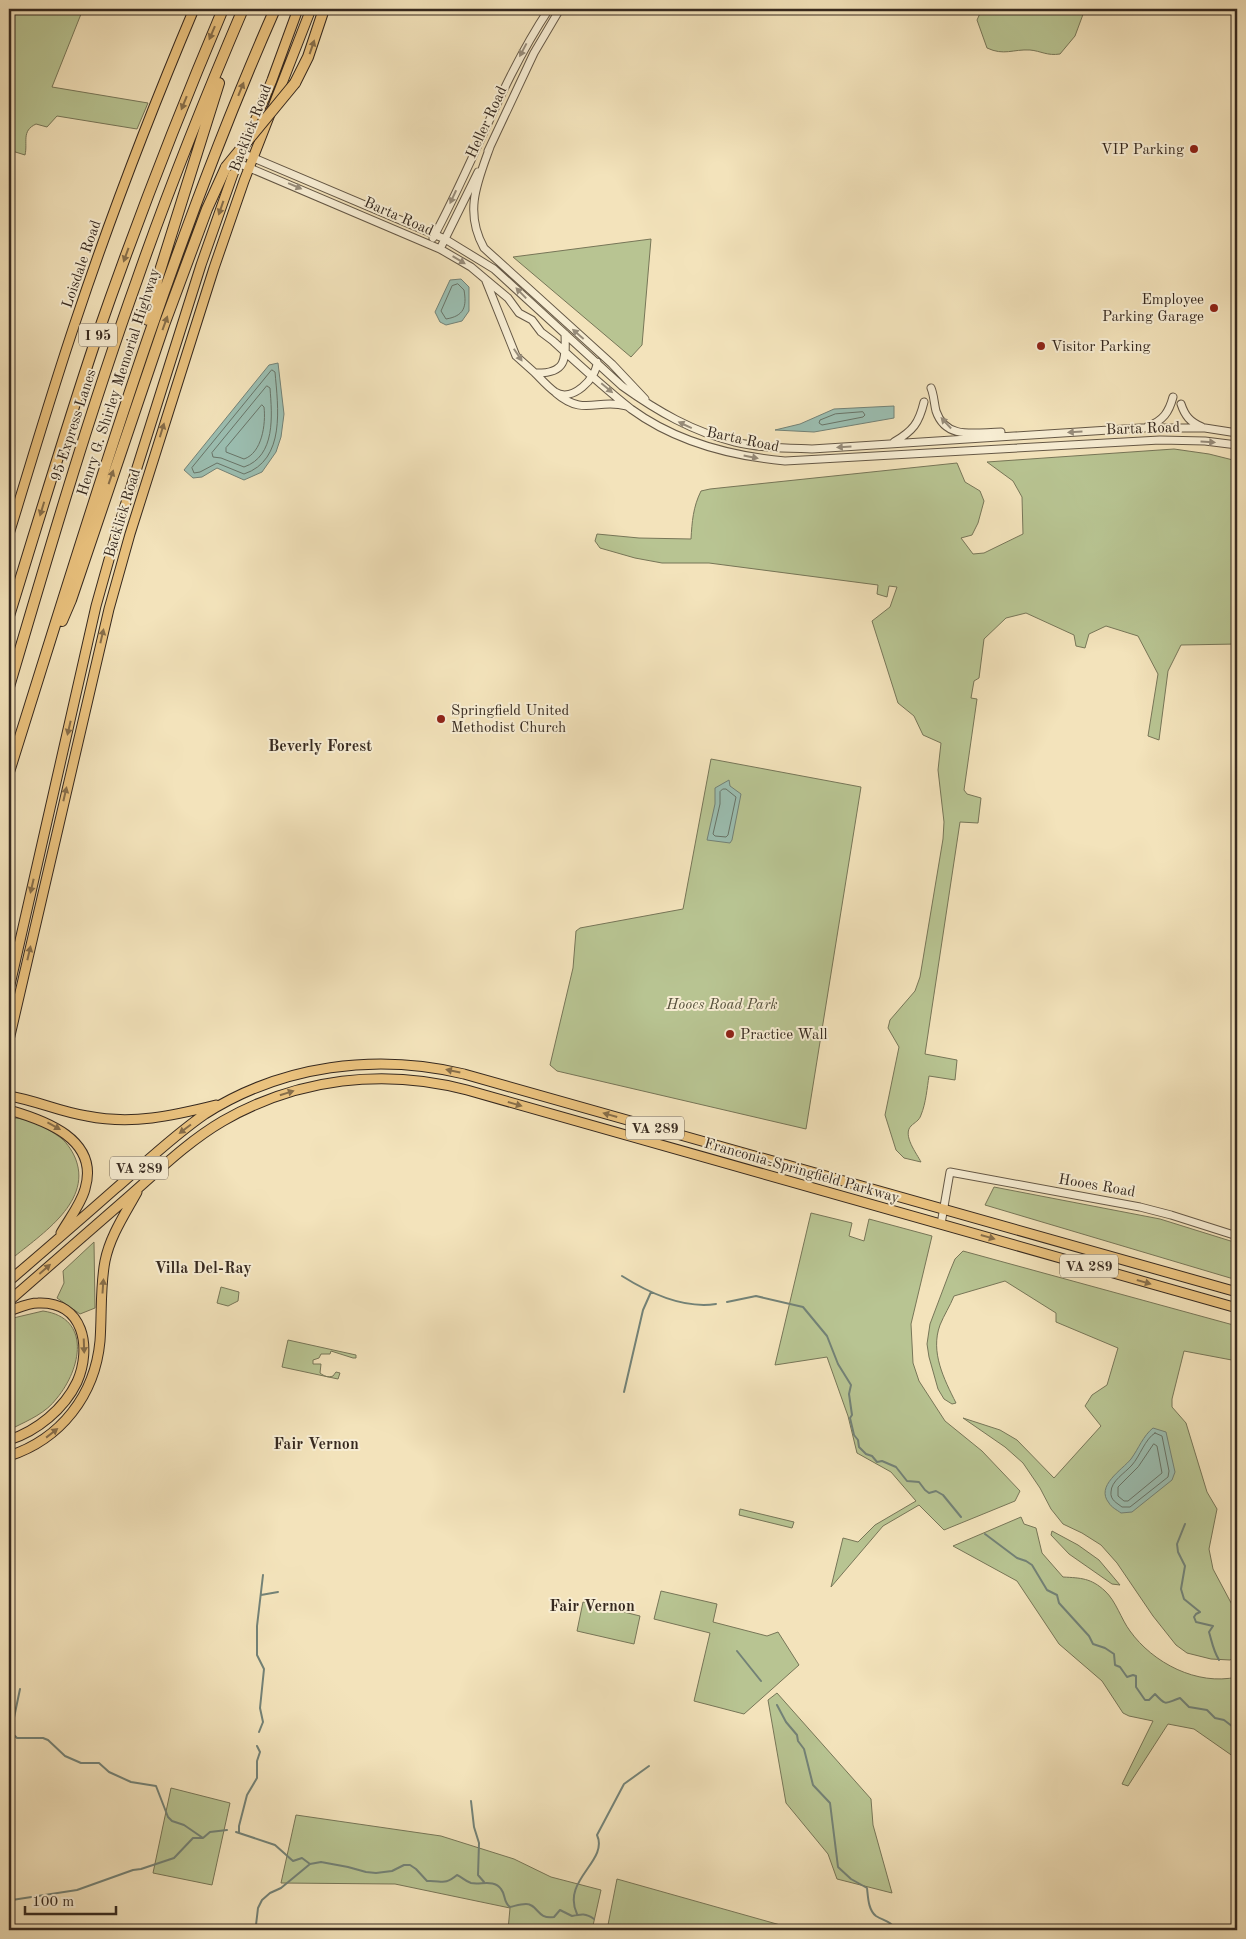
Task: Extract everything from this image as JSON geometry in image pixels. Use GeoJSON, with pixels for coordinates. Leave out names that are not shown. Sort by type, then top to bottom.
{"type":"FeatureCollection","features":[{"type":"Feature","properties":{"kind":"highway","name":"I 95"},"geometry":{"type":"LineString","coordinates":[[9,616],[60,450],[110,301],[168,142],[223,9]]}},
{"type":"Feature","properties":{"kind":"highway"},"geometry":{"type":"LineString","coordinates":[[144,348],[151,302],[158,277],[207,117],[244,9]]}},
{"type":"Feature","properties":{"kind":"highway","name":"95 Express Lanes"},"geometry":{"type":"LineString","coordinates":[[9,687],[84,438],[137,279],[190,138],[244,9]]}},
{"type":"Feature","properties":{"kind":"highway","name":"Henry G. Shirley Memorial Highway"},"geometry":{"type":"LineString","coordinates":[[9,772],[170,271],[217,148],[275,9]]}},
{"type":"Feature","properties":{"kind":"highway"},"geometry":{"type":"LineString","coordinates":[[41,670],[71,600],[164,325],[207,209],[226,167],[295,84],[308,57],[324,9]]}},
{"type":"Feature","properties":{"kind":"main road","name":"Loisdale Road"},"geometry":{"type":"LineString","coordinates":[[9,534],[101,248],[194,9]]}},
{"type":"Feature","properties":{"kind":"main road","name":"Backlick Road"},"geometry":{"type":"LineString","coordinates":[[9,990],[106,568],[198,274],[238,163],[298,9]]}},
{"type":"Feature","properties":{"kind":"main road","name":"Backlick Road"},"geometry":{"type":"LineString","coordinates":[[9,1040],[116,580],[206,293],[250,168],[312,9]]}},
{"type":"Feature","properties":{"kind":"main road","name":"Franconia-Springfield Parkway"},"geometry":{"type":"LineString","coordinates":[[9,1281],[178,1134],[226,1103],[277,1080],[331,1067],[388,1063],[432,1067],[464,1074],[1237,1292]]}},
{"type":"Feature","properties":{"kind":"main road","name":"Franconia-Springfield Parkway"},"geometry":{"type":"LineString","coordinates":[[9,1301],[186,1147],[223,1121],[257,1104],[293,1091],[325,1083],[364,1078],[402,1079],[435,1083],[467,1090],[1237,1308]]}},
{"type":"Feature","properties":{"kind":"main road"},"geometry":{"type":"LineString","coordinates":[[9,1096],[76,1114],[120,1120],[159,1118],[226,1103]]}},
{"type":"Feature","properties":{"kind":"main road"},"geometry":{"type":"LineString","coordinates":[[9,1110],[43,1120],[56,1127],[70,1138],[83,1155],[87,1170],[85,1188],[81,1199],[57,1240]]}},
{"type":"Feature","properties":{"kind":"main road"},"geometry":{"type":"LineString","coordinates":[[9,1456],[31,1447],[58,1428],[75,1410],[87,1390],[98,1358],[103,1274],[107,1253],[114,1235],[141,1186]]}},
{"type":"Feature","properties":{"kind":"main road"},"geometry":{"type":"LineString","coordinates":[[9,1311],[39,1303],[62,1308],[80,1326],[84,1336],[85,1347],[84,1360],[79,1377],[74,1388],[62,1404],[35,1428],[9,1440]]}},
{"type":"Feature","properties":{"kind":"street","name":"Heller Road"},"geometry":{"type":"LineString","coordinates":[[430,244],[511,72],[532,34],[549,9]]}},
{"type":"Feature","properties":{"kind":"street","name":"Heller Road"},"geometry":{"type":"LineString","coordinates":[[440,249],[534,53],[560,9]]}},
{"type":"Feature","properties":{"kind":"street"},"geometry":{"type":"LineString","coordinates":[[490,147],[475,193],[472,212],[474,223],[484,248],[612,364],[650,405]]}},
{"type":"Feature","properties":{"kind":"street","name":"Barta Road"},"geometry":{"type":"LineString","coordinates":[[242,153],[445,239],[483,263],[516,289],[530,304],[622,386],[669,417],[697,430],[736,442],[772,448],[812,449],[1140,428],[1205,428],[1237,433]]}},
{"type":"Feature","properties":{"kind":"street","name":"Barta Road"},"geometry":{"type":"LineString","coordinates":[[238,163],[430,244],[471,267],[508,298],[519,313],[532,320],[541,332],[629,407],[663,428],[721,452],[785,462],[1160,440],[1237,445]]}},
{"type":"Feature","properties":{"kind":"street"},"geometry":{"type":"LineString","coordinates":[[483,263],[509,272]]}},
{"type":"Feature","properties":{"kind":"street"},"geometry":{"type":"LineString","coordinates":[[485,279],[496,301],[516,356],[556,393],[571,404],[580,406],[619,404],[629,407]]}},
{"type":"Feature","properties":{"kind":"street"},"geometry":{"type":"LineString","coordinates":[[535,373],[558,370],[563,364],[566,353],[565,334]]}},
{"type":"Feature","properties":{"kind":"street"},"geometry":{"type":"LineString","coordinates":[[556,393],[574,393],[582,388],[597,367],[596,362]]}},
{"type":"Feature","properties":{"kind":"street"},"geometry":{"type":"LineString","coordinates":[[931,388],[936,411],[946,425],[958,432],[1044,434]]}},
{"type":"Feature","properties":{"kind":"street"},"geometry":{"type":"LineString","coordinates":[[1140,428],[1158,422],[1164,417],[1169,410],[1173,397]]}},
{"type":"Feature","properties":{"kind":"street"},"geometry":{"type":"LineString","coordinates":[[893,443],[908,434],[915,425],[924,402]]}},
{"type":"Feature","properties":{"kind":"street"},"geometry":{"type":"LineString","coordinates":[[1182,404],[1188,419],[1205,428]]}},
{"type":"Feature","properties":{"kind":"street","name":"Hooes Road"},"geometry":{"type":"LineString","coordinates":[[943,1209],[950,1172],[1140,1207],[1237,1236]]}},
{"type":"Feature","properties":{"kind":"street"},"geometry":{"type":"LineString","coordinates":[[941,1224],[943,1209]]}},
{"type":"Feature","properties":{"kind":"green space"},"geometry":{"type":"Polygon","coordinates":[[[9,9],[83,9],[52,87],[148,103],[137,129],[57,116],[47,127],[36,124],[28,130],[25,155],[9,150],[9,9]]]}},
{"type":"Feature","properties":{"kind":"green space"},"geometry":{"type":"Polygon","coordinates":[[[982,9],[1085,9],[1075,36],[1060,54],[1048,54],[1030,50],[998,52],[987,48],[977,20],[982,9]]]}},
{"type":"Feature","properties":{"kind":"green space"},"geometry":{"type":"Polygon","coordinates":[[[651,239],[642,345],[631,357],[513,257],[651,239]]]}},
{"type":"Feature","properties":{"kind":"green space"},"geometry":{"type":"Polygon","coordinates":[[[1174,449],[1209,454],[1237,461],[1237,644],[1181,645],[1168,671],[1159,740],[1148,736],[1158,674],[1138,636],[1106,626],[1089,634],[1085,648],[1076,646],[1074,635],[1026,613],[1006,618],[984,639],[979,678],[974,681],[971,698],[977,699],[964,790],[967,794],[981,798],[978,823],[960,822],[925,1054],[957,1060],[955,1080],[929,1076],[923,1110],[919,1119],[911,1126],[908,1134],[921,1162],[904,1158],[896,1150],[885,1115],[899,1047],[888,1028],[890,1020],[915,991],[920,977],[943,839],[944,822],[938,770],[941,743],[923,735],[914,716],[898,703],[872,621],[890,607],[897,587],[889,586],[887,597],[877,594],[878,585],[709,563],[662,563],[600,548],[595,541],[597,534],[639,538],[691,539],[692,521],[701,491],[957,463],[965,482],[980,491],[984,501],[978,523],[972,535],[961,538],[973,554],[984,553],[1023,534],[1022,497],[1013,481],[987,462],[1174,449]]]}},
{"type":"Feature","properties":{"kind":"green space","name":"Hooes Road Park"},"geometry":{"type":"Polygon","coordinates":[[[711,759],[861,787],[806,1129],[557,1071],[550,1065],[573,968],[576,931],[580,928],[683,909],[711,759]]]}},
{"type":"Feature","properties":{"kind":"green space"},"geometry":{"type":"Polygon","coordinates":[[[13,1118],[38,1124],[61,1138],[75,1157],[79,1176],[76,1191],[69,1205],[59,1218],[9,1261],[9,1122],[13,1118]]]}},
{"type":"Feature","properties":{"kind":"green space"},"geometry":{"type":"Polygon","coordinates":[[[994,1187],[1160,1219],[1237,1243],[1237,1280],[985,1205],[994,1187]]]}},
{"type":"Feature","properties":{"kind":"green space"},"geometry":{"type":"Polygon","coordinates":[[[811,1213],[852,1223],[849,1236],[864,1241],[869,1219],[932,1236],[911,1324],[913,1363],[919,1381],[945,1421],[982,1451],[1020,1491],[1015,1501],[944,1530],[919,1505],[883,1526],[831,1587],[843,1538],[858,1542],[875,1525],[916,1501],[891,1472],[857,1453],[848,1416],[827,1357],[775,1365],[811,1213]]]}},
{"type":"Feature","properties":{"kind":"green space"},"geometry":{"type":"Polygon","coordinates":[[[94,1242],[95,1308],[80,1314],[57,1298],[64,1283],[63,1271],[94,1242]]]}},
{"type":"Feature","properties":{"kind":"green space"},"geometry":{"type":"Polygon","coordinates":[[[963,1251],[1237,1326],[1237,1361],[1184,1351],[1172,1399],[1172,1407],[1186,1423],[1207,1492],[1217,1509],[1209,1549],[1213,1569],[1237,1614],[1237,1656],[1230,1660],[1211,1659],[1187,1653],[1176,1645],[1153,1616],[1117,1563],[1101,1545],[1063,1524],[1051,1509],[1040,1488],[1023,1463],[1005,1447],[963,1418],[1000,1430],[1017,1440],[1054,1478],[1101,1426],[1085,1406],[1092,1395],[1107,1385],[1118,1348],[1056,1322],[1056,1313],[1005,1281],[954,1296],[937,1335],[940,1365],[956,1403],[952,1404],[944,1399],[938,1389],[927,1344],[930,1324],[950,1271],[955,1259],[963,1251]]]}},
{"type":"Feature","properties":{"kind":"green space"},"geometry":{"type":"Polygon","coordinates":[[[221,1287],[239,1292],[238,1301],[228,1306],[217,1303],[221,1287]]]}},
{"type":"Feature","properties":{"kind":"green space"},"geometry":{"type":"Polygon","coordinates":[[[43,1311],[59,1316],[69,1323],[75,1334],[77,1346],[76,1360],[72,1373],[53,1403],[31,1419],[13,1428],[9,1428],[9,1319],[43,1311]]]}},
{"type":"Feature","properties":{"kind":"green space"},"geometry":{"type":"Polygon","coordinates":[[[288,1340],[356,1355],[356,1358],[331,1351],[330,1354],[321,1354],[319,1358],[313,1360],[313,1364],[321,1364],[320,1373],[329,1377],[333,1376],[336,1372],[340,1373],[338,1379],[282,1367],[288,1340]]]}},
{"type":"Feature","properties":{"kind":"green space"},"geometry":{"type":"Polygon","coordinates":[[[740,1509],[794,1522],[792,1528],[739,1515],[740,1509]]]}},
{"type":"Feature","properties":{"kind":"green space"},"geometry":{"type":"Polygon","coordinates":[[[1021,1517],[1024,1524],[1036,1528],[1042,1553],[1063,1577],[1095,1583],[1105,1591],[1130,1631],[1140,1643],[1163,1662],[1192,1675],[1222,1679],[1237,1677],[1237,1759],[1194,1729],[1168,1724],[1128,1786],[1122,1784],[1153,1721],[1123,1713],[1102,1681],[1059,1644],[1017,1581],[953,1546],[1021,1517]]]}},
{"type":"Feature","properties":{"kind":"green space"},"geometry":{"type":"Polygon","coordinates":[[[1052,1531],[1078,1545],[1099,1560],[1120,1585],[1112,1584],[1069,1554],[1051,1535],[1052,1531]]]}},
{"type":"Feature","properties":{"kind":"green space"},"geometry":{"type":"Polygon","coordinates":[[[661,1591],[717,1604],[713,1622],[767,1636],[778,1632],[799,1665],[744,1714],[694,1701],[710,1633],[654,1619],[661,1591]]]}},
{"type":"Feature","properties":{"kind":"green space"},"geometry":{"type":"Polygon","coordinates":[[[583,1602],[640,1616],[634,1644],[577,1631],[583,1602]]]}},
{"type":"Feature","properties":{"kind":"green space"},"geometry":{"type":"Polygon","coordinates":[[[777,1693],[871,1799],[873,1825],[892,1893],[837,1879],[828,1854],[786,1803],[768,1700],[777,1693]]]}},
{"type":"Feature","properties":{"kind":"green space"},"geometry":{"type":"Polygon","coordinates":[[[171,1788],[230,1803],[212,1885],[153,1873],[171,1788]]]}},
{"type":"Feature","properties":{"kind":"green space"},"geometry":{"type":"Polygon","coordinates":[[[296,1815],[441,1836],[514,1859],[551,1877],[601,1890],[592,1930],[508,1930],[510,1908],[395,1884],[281,1883],[296,1815]]]}},
{"type":"Feature","properties":{"kind":"green space"},"geometry":{"type":"Polygon","coordinates":[[[617,1879],[798,1930],[607,1930],[617,1879]]]}},
{"type":"Feature","properties":{"kind":"water"},"geometry":{"type":"Polygon","coordinates":[[[461,279],[469,287],[469,311],[462,321],[446,325],[440,322],[435,312],[450,280],[461,279]]]}},
{"type":"Feature","properties":{"kind":"water"},"geometry":{"type":"Polygon","coordinates":[[[278,363],[284,414],[281,437],[276,452],[262,472],[244,480],[217,468],[202,477],[193,478],[184,470],[269,365],[278,363]]]}},
{"type":"Feature","properties":{"kind":"water"},"geometry":{"type":"Polygon","coordinates":[[[894,406],[894,418],[814,432],[775,430],[800,424],[834,409],[894,406]]]}},
{"type":"Feature","properties":{"kind":"water"},"geometry":{"type":"Polygon","coordinates":[[[729,780],[730,786],[741,794],[732,840],[730,843],[707,840],[715,804],[715,788],[729,780]]]}},
{"type":"Feature","properties":{"kind":"water"},"geometry":{"type":"Polygon","coordinates":[[[1153,1428],[1166,1432],[1175,1472],[1172,1480],[1132,1512],[1121,1513],[1111,1506],[1106,1497],[1105,1490],[1111,1479],[1131,1459],[1144,1438],[1153,1428]]]}},
{"type":"Feature","properties":{"kind":"waterway"},"geometry":{"type":"LineString","coordinates":[[622,1276],[655,1294],[679,1302],[704,1305],[716,1304]]}},
{"type":"Feature","properties":{"kind":"waterway"},"geometry":{"type":"LineString","coordinates":[[624,1392],[643,1310],[651,1292]]}},
{"type":"Feature","properties":{"kind":"waterway"},"geometry":{"type":"LineString","coordinates":[[727,1302],[756,1296],[803,1307],[827,1336],[838,1364],[851,1385],[849,1394],[852,1415],[850,1418],[859,1447],[877,1462],[882,1461],[896,1467],[907,1481],[919,1482],[929,1493],[936,1491],[943,1495],[961,1517]]}},
{"type":"Feature","properties":{"kind":"waterway"},"geometry":{"type":"LineString","coordinates":[[1185,1524],[1177,1544],[1178,1552],[1185,1566],[1181,1589],[1184,1599],[1200,1612],[1194,1617],[1196,1622],[1213,1626],[1209,1632],[1219,1660]]}},
{"type":"Feature","properties":{"kind":"waterway"},"geometry":{"type":"LineString","coordinates":[[985,1534],[1017,1558],[1032,1565],[1047,1590],[1057,1595],[1059,1603],[1089,1636],[1093,1644],[1105,1648],[1114,1654],[1115,1665],[1120,1667],[1127,1677],[1136,1676],[1136,1687],[1145,1700],[1149,1700],[1155,1694],[1166,1703],[1180,1698],[1189,1707],[1207,1710],[1215,1718],[1224,1720],[1237,1730]]}},
{"type":"Feature","properties":{"kind":"waterway"},"geometry":{"type":"LineString","coordinates":[[259,1732],[263,1722],[260,1708],[264,1669],[257,1655],[257,1626],[263,1575]]}},
{"type":"Feature","properties":{"kind":"waterway"},"geometry":{"type":"LineString","coordinates":[[261,1595],[278,1592]]}},
{"type":"Feature","properties":{"kind":"waterway"},"geometry":{"type":"LineString","coordinates":[[737,1651],[761,1681]]}},
{"type":"Feature","properties":{"kind":"waterway"},"geometry":{"type":"LineString","coordinates":[[20,1689],[11,1732],[17,1738],[43,1738],[48,1740],[65,1756],[81,1763],[99,1763],[109,1772],[131,1782],[156,1786],[168,1817],[203,1838]]}},
{"type":"Feature","properties":{"kind":"waterway"},"geometry":{"type":"LineString","coordinates":[[777,1705],[804,1749],[813,1785],[830,1803],[838,1867],[851,1879],[867,1888],[869,1903],[873,1913],[890,1923],[896,1930]]}},
{"type":"Feature","properties":{"kind":"waterway"},"geometry":{"type":"LineString","coordinates":[[239,1833],[247,1795],[257,1778],[257,1761],[260,1752],[257,1746]]}},
{"type":"Feature","properties":{"kind":"waterway"},"geometry":{"type":"LineString","coordinates":[[577,1914],[574,1902],[575,1891],[579,1881],[597,1854],[599,1844],[597,1835],[624,1784],[649,1766]]}},
{"type":"Feature","properties":{"kind":"waterway"},"geometry":{"type":"LineString","coordinates":[[471,1801],[474,1827],[479,1843],[478,1875],[484,1882]]}},
{"type":"Feature","properties":{"kind":"waterway"},"geometry":{"type":"LineString","coordinates":[[203,1838],[210,1832],[227,1830]]}},
{"type":"Feature","properties":{"kind":"waterway"},"geometry":{"type":"LineString","coordinates":[[236,1832],[275,1845],[293,1861],[302,1858],[310,1864],[321,1862],[376,1873],[392,1871],[404,1865],[410,1865],[427,1881],[446,1881],[457,1875],[471,1883],[495,1884],[503,1891],[506,1903],[510,1907],[526,1904],[533,1906],[541,1914],[548,1917],[554,1917],[560,1910],[572,1916],[583,1915],[594,1919]]}},
{"type":"Feature","properties":{"kind":"waterway"},"geometry":{"type":"LineString","coordinates":[[9,1904],[12,1900],[77,1890],[174,1858],[193,1838],[203,1838]]}},
{"type":"Feature","properties":{"kind":"waterway"},"geometry":{"type":"LineString","coordinates":[[256,1925],[258,1908],[262,1900],[270,1893],[281,1888],[310,1864]]}},
{"type":"Feature","properties":{"kind":"waterway"},"geometry":{"type":"LineString","coordinates":[[602,1926],[605,1930]]}},
{"type":"Feature","properties":{"kind":"place","name":"VIP Parking"},"geometry":{"type":"Point","coordinates":[1194,149]}},
{"type":"Feature","properties":{"kind":"place","name":"Employee Parking Garage"},"geometry":{"type":"Point","coordinates":[1214,308]}},
{"type":"Feature","properties":{"kind":"place","name":"Visitor Parking"},"geometry":{"type":"Point","coordinates":[1041,346]}},
{"type":"Feature","properties":{"kind":"place","name":"Springfield United Methodist Church"},"geometry":{"type":"Point","coordinates":[441,719]}},
{"type":"Feature","properties":{"kind":"place","name":"Practice Wall"},"geometry":{"type":"Point","coordinates":[730,1034]}},
{"type":"Feature","properties":{"kind":"district","name":"Beverly Forest"},"geometry":{"type":"Point","coordinates":[320,745]}},
{"type":"Feature","properties":{"kind":"district","name":"Villa Del-Ray"},"geometry":{"type":"Point","coordinates":[203,1267]}},
{"type":"Feature","properties":{"kind":"district","name":"Fair Vernon"},"geometry":{"type":"Point","coordinates":[316,1443]}},
{"type":"Feature","properties":{"kind":"district","name":"Fair Vernon"},"geometry":{"type":"Point","coordinates":[592,1605]}}]}
